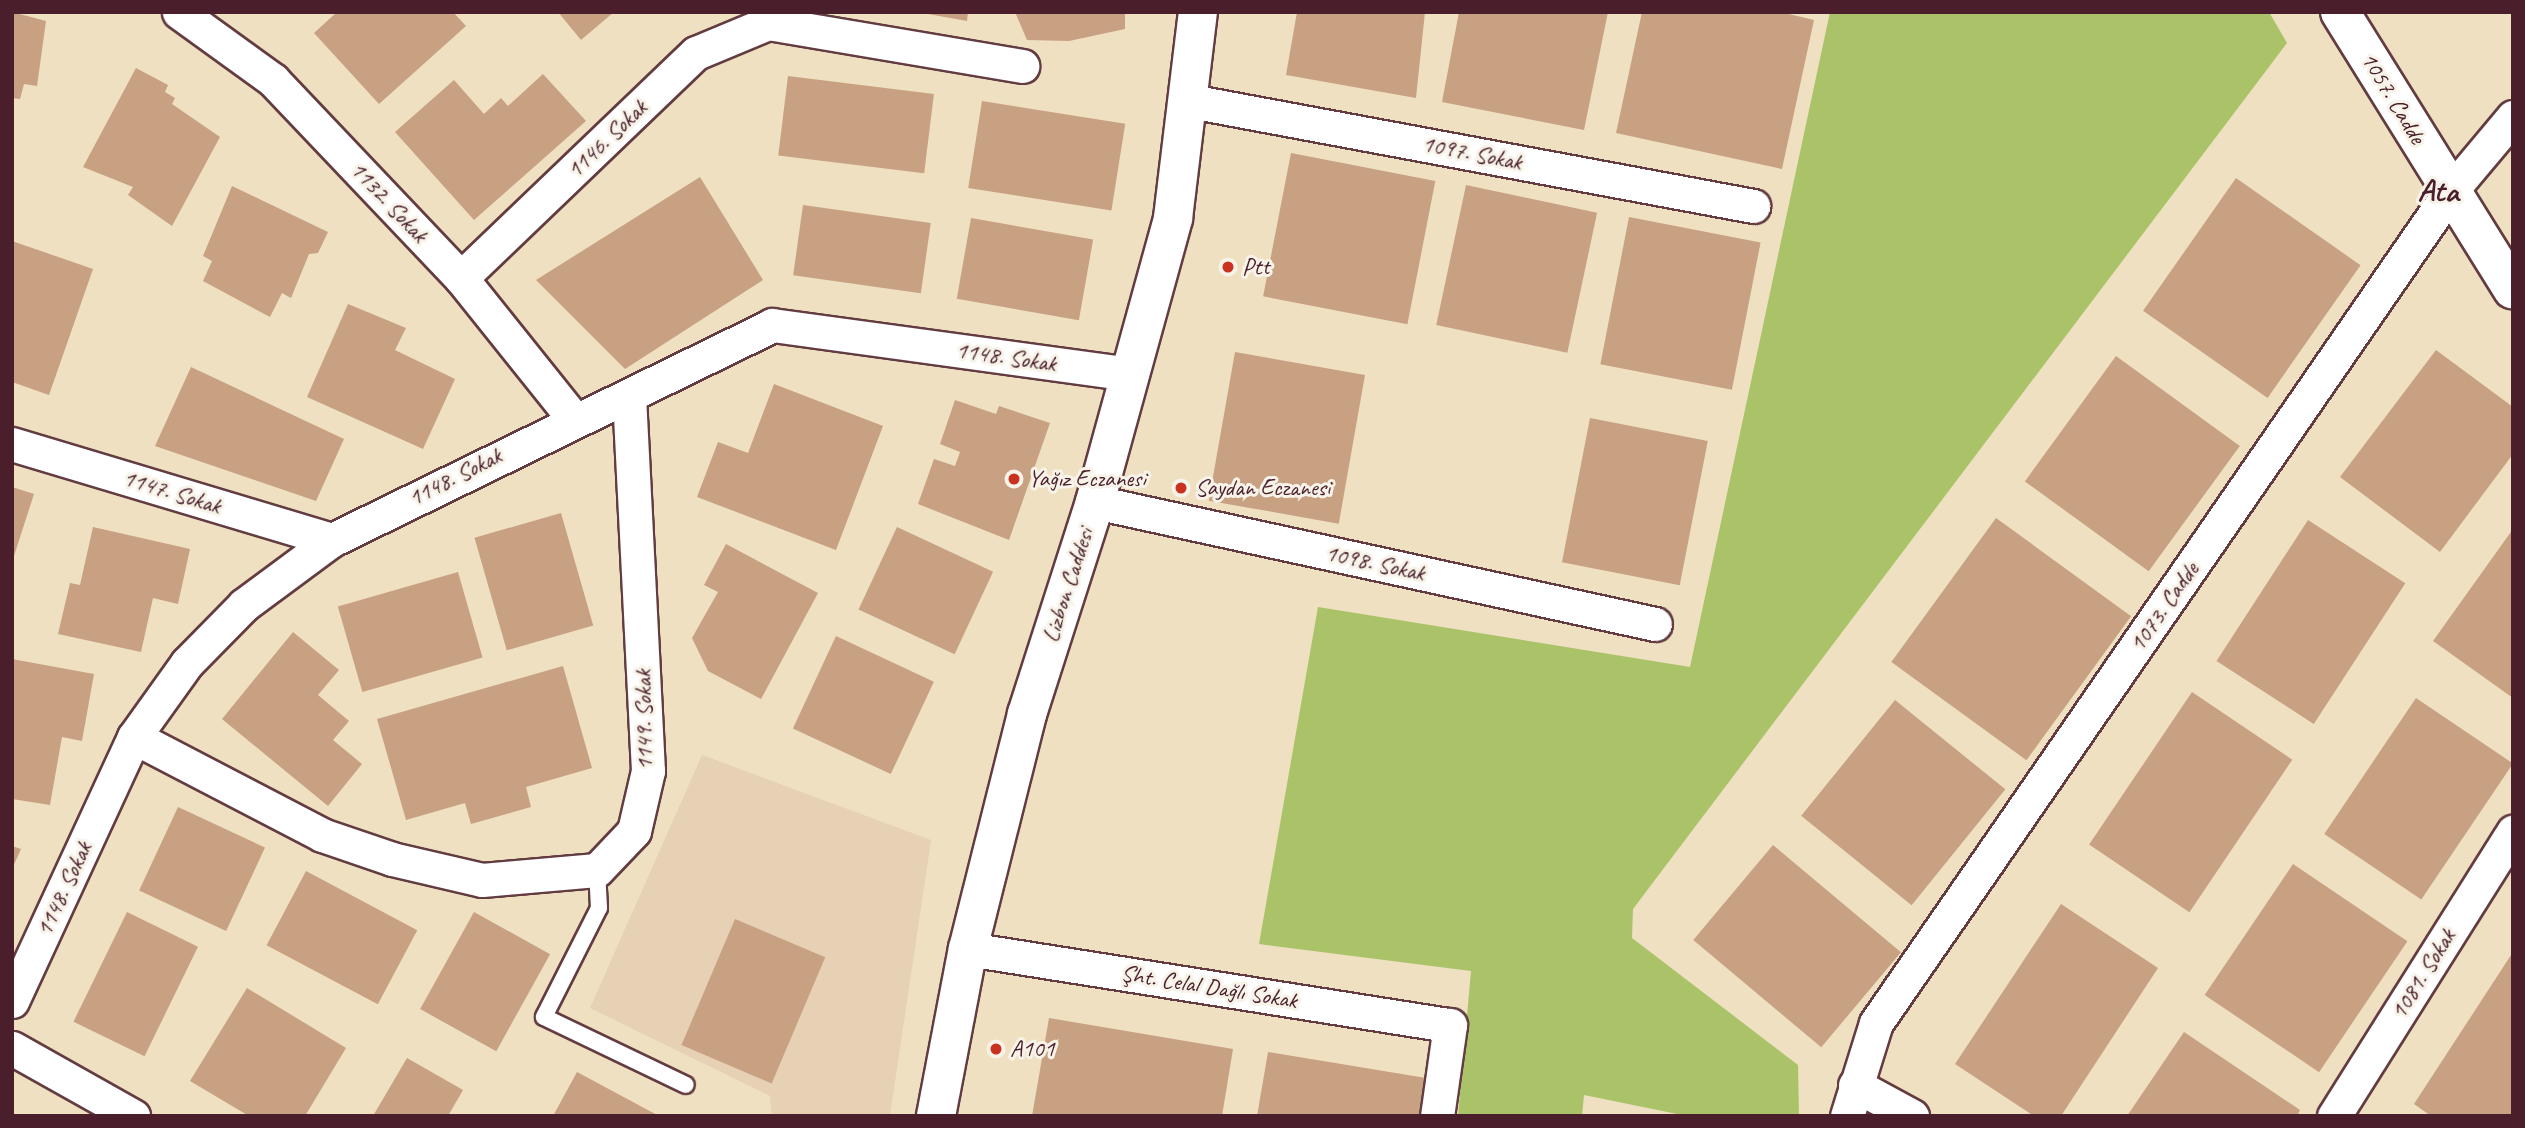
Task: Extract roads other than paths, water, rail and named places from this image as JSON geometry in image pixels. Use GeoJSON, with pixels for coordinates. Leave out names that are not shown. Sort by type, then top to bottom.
{"type":"FeatureCollection","features":[{"type":"Feature","properties":{"kind":"main road","name":"Lizbon Caddesi"},"geometry":{"type":"LineString","coordinates":[[936,1116],[968,949],[1027,714],[1095,502],[1173,218],[1190,101],[1198,12]]}},
{"type":"Feature","properties":{"kind":"main road","name":"1057. Cadde"},"geometry":{"type":"LineString","coordinates":[[2340,12],[2513,290]]}},
{"type":"Feature","properties":{"kind":"street","name":"1132. Sokak"},"geometry":{"type":"LineString","coordinates":[[179,12],[273,80],[461,278],[573,418]]}},
{"type":"Feature","properties":{"kind":"street","name":"1146. Sokak"},"geometry":{"type":"LineString","coordinates":[[461,278],[696,53],[764,18]]}},
{"type":"Feature","properties":{"kind":"street"},"geometry":{"type":"LineString","coordinates":[[764,18],[1022,66]]}},
{"type":"Feature","properties":{"kind":"street","name":"1097. Sokak"},"geometry":{"type":"LineString","coordinates":[[1190,101],[1753,206]]}},
{"type":"Feature","properties":{"kind":"street","name":"1073. Cadde"},"geometry":{"type":"LineString","coordinates":[[1851,1100],[1876,1023],[2451,192],[2513,117]]}},
{"type":"Feature","properties":{"kind":"street","name":"1148. Sokak"},"geometry":{"type":"LineString","coordinates":[[12,1001],[134,737],[187,663],[244,605],[332,540],[573,418],[629,396],[772,325],[1128,374]]}},
{"type":"Feature","properties":{"kind":"street","name":"1149. Sokak"},"geometry":{"type":"LineString","coordinates":[[597,870],[634,831],[648,771],[629,396]]}},
{"type":"Feature","properties":{"kind":"street","name":"1147. Sokak"},"geometry":{"type":"LineString","coordinates":[[12,444],[332,540]]}},
{"type":"Feature","properties":{"kind":"street","name":"1098. Sokak"},"geometry":{"type":"LineString","coordinates":[[1095,502],[1655,624]]}},
{"type":"Feature","properties":{"kind":"street"},"geometry":{"type":"LineString","coordinates":[[134,737],[322,835],[392,859],[482,880],[597,870]]}},
{"type":"Feature","properties":{"kind":"street","name":"1081. Sokak"},"geometry":{"type":"LineString","coordinates":[[2334,1116],[2513,832]]}},
{"type":"Feature","properties":{"kind":"street","name":"Şht. Celal Dağlı Sokak"},"geometry":{"type":"LineString","coordinates":[[968,949],[1450,1025],[1437,1116]]}},
{"type":"Feature","properties":{"kind":"street"},"geometry":{"type":"LineString","coordinates":[[12,1048],[133,1116]]}},
{"type":"Feature","properties":{"kind":"street"},"geometry":{"type":"LineString","coordinates":[[1851,1100],[1912,1116]]}},
{"type":"Feature","properties":{"kind":"lane"},"geometry":{"type":"LineString","coordinates":[[597,870],[599,908],[544,1017],[686,1085]]}},
{"type":"Feature","properties":{"kind":"place","name":"Ptt"},"geometry":{"type":"Point","coordinates":[1228,267]}},
{"type":"Feature","properties":{"kind":"place","name":"Yağız Eczanesi"},"geometry":{"type":"Point","coordinates":[1014,479]}},
{"type":"Feature","properties":{"kind":"place","name":"Saydan Eczanesi"},"geometry":{"type":"Point","coordinates":[1181,488]}},
{"type":"Feature","properties":{"kind":"place","name":"A101"},"geometry":{"type":"Point","coordinates":[996,1049]}},
{"type":"Feature","properties":{"kind":"district","name":"Ata"},"geometry":{"type":"Point","coordinates":[2438,191]}}]}
